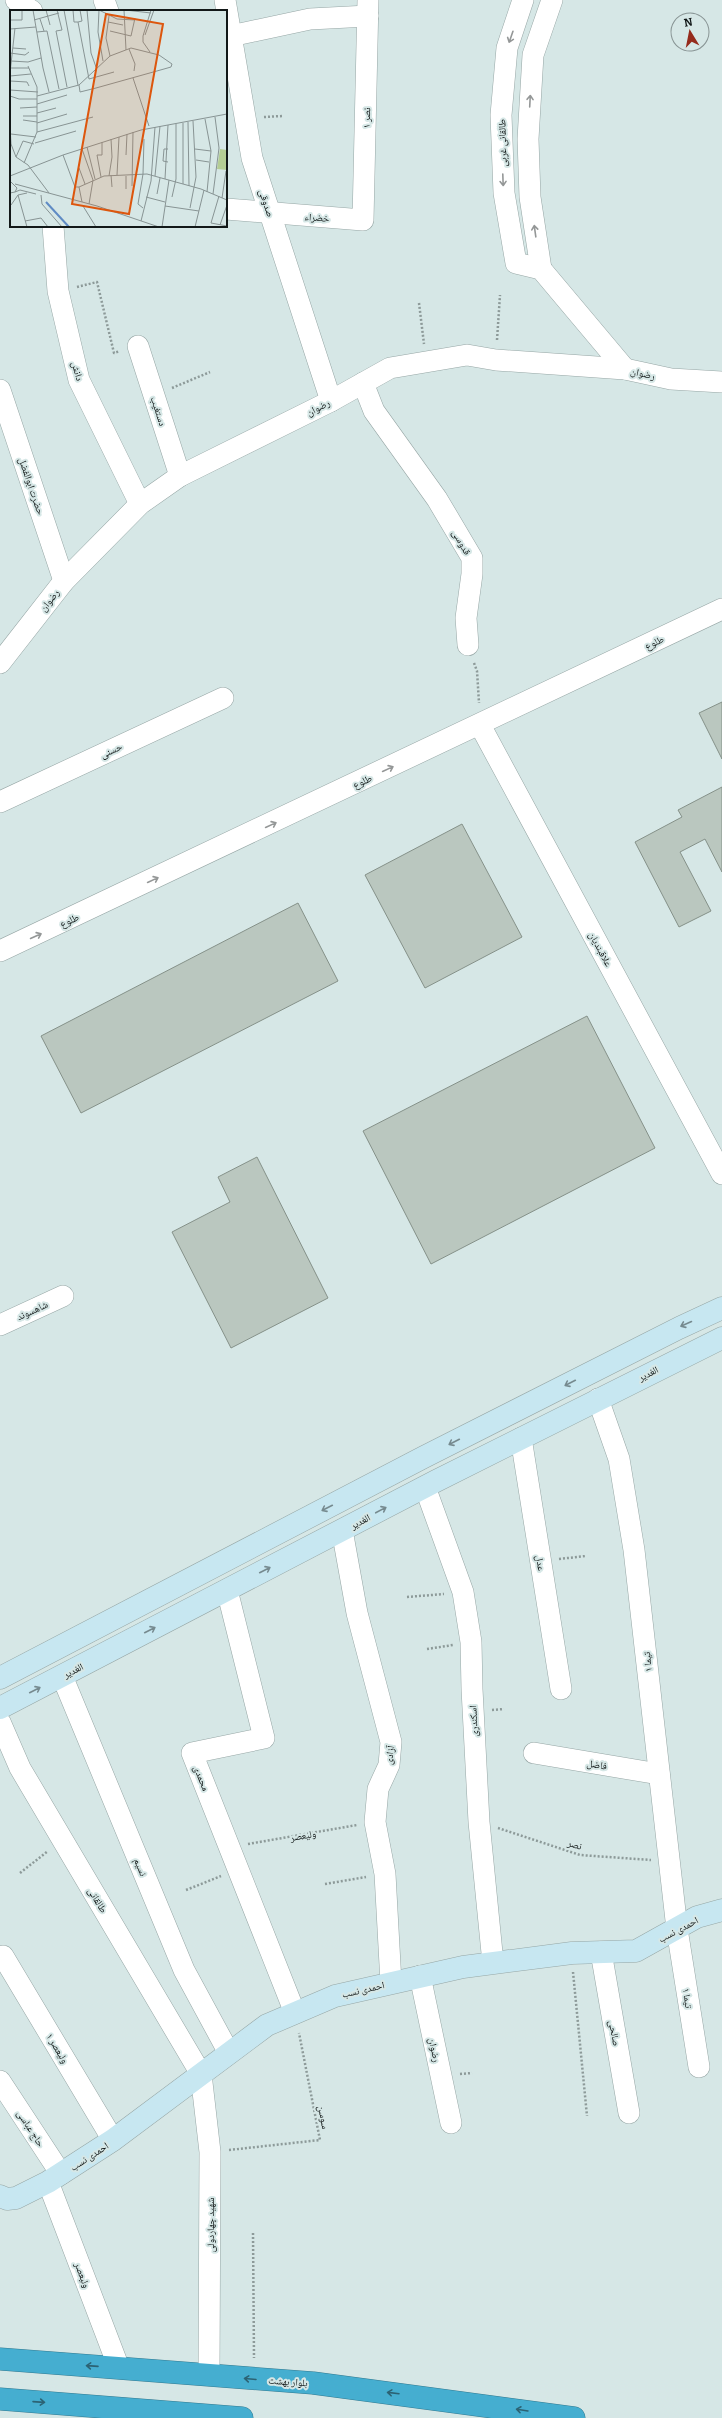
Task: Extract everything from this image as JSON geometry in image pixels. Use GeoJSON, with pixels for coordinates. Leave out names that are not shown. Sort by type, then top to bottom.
{"type":"FeatureCollection","features":[{"type":"Feature","properties":{"kind":"highway","name":"بلوار بهشت"},"geometry":{"type":"LineString","coordinates":[[0,2359],[313,2383],[507,2407],[574,2418]]}},
{"type":"Feature","properties":{"kind":"highway"},"geometry":{"type":"LineString","coordinates":[[0,2399],[138,2414],[242,2418]]}},
{"type":"Feature","properties":{"kind":"main road"},"geometry":{"type":"LineString","coordinates":[[0,1678],[424,1457],[679,1328],[722,1308]]}},
{"type":"Feature","properties":{"kind":"main road","name":"الغدیر"},"geometry":{"type":"LineString","coordinates":[[0,1708],[425,1487],[722,1338]]}},
{"type":"Feature","properties":{"kind":"main road","name":"احمدی نسب"},"geometry":{"type":"LineString","coordinates":[[0,2196],[7,2199],[16,2198],[55,2178],[113,2140],[267,2025],[335,1996],[420,1976],[493,1963],[572,1953],[636,1951],[697,1917],[722,1910]]}},
{"type":"Feature","properties":{"kind":"street"},"geometry":{"type":"LineString","coordinates":[[16,0],[31,10]]}},
{"type":"Feature","properties":{"kind":"street"},"geometry":{"type":"LineString","coordinates":[[104,0],[108,10]]}},
{"type":"Feature","properties":{"kind":"street","name":"صدوقی"},"geometry":{"type":"LineString","coordinates":[[226,0],[227,10]]}},
{"type":"Feature","properties":{"kind":"street","name":"طالقانی غربی"},"geometry":{"type":"LineString","coordinates":[[524,0],[507,48],[501,115],[504,193],[516,263],[541,269]]}},
{"type":"Feature","properties":{"kind":"street"},"geometry":{"type":"LineString","coordinates":[[552,0],[533,55],[528,139],[530,197],[541,269],[625,369]]}},
{"type":"Feature","properties":{"kind":"street","name":"نصر ۱"},"geometry":{"type":"LineString","coordinates":[[229,37],[368,8],[363,220]]}},
{"type":"Feature","properties":{"kind":"street","name":"صدوقی"},"geometry":{"type":"LineString","coordinates":[[227,12],[234,101],[331,401]]}},
{"type":"Feature","properties":{"kind":"street","name":"خضراء"},"geometry":{"type":"LineString","coordinates":[[227,209],[363,220]]}},
{"type":"Feature","properties":{"kind":"street","name":"دانش"},"geometry":{"type":"LineString","coordinates":[[53,227],[58,291],[79,380],[140,504]]}},
{"type":"Feature","properties":{"kind":"street","name":"دستغیب"},"geometry":{"type":"LineString","coordinates":[[138,346],[180,476]]}},
{"type":"Feature","properties":{"kind":"street","name":"رضوان"},"geometry":{"type":"LineString","coordinates":[[0,664],[64,581],[140,504],[180,476],[331,401],[390,368],[466,355],[496,360],[625,369],[671,379],[722,382]]}},
{"type":"Feature","properties":{"kind":"street","name":"قدوسی"},"geometry":{"type":"LineString","coordinates":[[363,383],[374,411],[437,499],[472,558],[472,574],[466,618],[468,645]]}},
{"type":"Feature","properties":{"kind":"street","name":"حضرت ابوالفضل"},"geometry":{"type":"LineString","coordinates":[[0,390],[64,581]]}},
{"type":"Feature","properties":{"kind":"street","name":"طلوع"},"geometry":{"type":"LineString","coordinates":[[0,951],[480,725],[722,609]]}},
{"type":"Feature","properties":{"kind":"street","name":"حسنی"},"geometry":{"type":"LineString","coordinates":[[0,802],[223,698]]}},
{"type":"Feature","properties":{"kind":"street","name":"علاقبندیان"},"geometry":{"type":"LineString","coordinates":[[480,725],[722,1174]]}},
{"type":"Feature","properties":{"kind":"street","name":"شاهسوند"},"geometry":{"type":"LineString","coordinates":[[0,1325],[63,1296]]}},
{"type":"Feature","properties":{"kind":"street","name":"تیما ۱"},"geometry":{"type":"LineString","coordinates":[[598,1399],[619,1459],[634,1550],[677,1929]]}},
{"type":"Feature","properties":{"kind":"street","name":"عدل"},"geometry":{"type":"LineString","coordinates":[[521,1438],[561,1689]]}},
{"type":"Feature","properties":{"kind":"street","name":"اسکندری"},"geometry":{"type":"LineString","coordinates":[[425,1487],[462,1592],[471,1642],[479,1822],[493,1963]]}},
{"type":"Feature","properties":{"kind":"street","name":"آزادی"},"geometry":{"type":"LineString","coordinates":[[342,1530],[357,1613],[391,1742],[389,1765],[378,1789],[375,1822],[384,1874],[391,1983]]}},
{"type":"Feature","properties":{"kind":"street","name":"محمدی"},"geometry":{"type":"LineString","coordinates":[[227,1590],[264,1738],[192,1753],[296,2013]]}},
{"type":"Feature","properties":{"kind":"street","name":"نسیم"},"geometry":{"type":"LineString","coordinates":[[62,1676],[184,1970],[230,2053]]}},
{"type":"Feature","properties":{"kind":"street","name":"طالقانی"},"geometry":{"type":"LineString","coordinates":[[0,1722],[20,1768],[201,2074]]}},
{"type":"Feature","properties":{"kind":"street","name":"فاضل"},"geometry":{"type":"LineString","coordinates":[[534,1753],[659,1774]]}},
{"type":"Feature","properties":{"kind":"street","name":"۱ تیما"},"geometry":{"type":"LineString","coordinates":[[677,1929],[699,2067]]}},
{"type":"Feature","properties":{"kind":"street","name":"صالحی"},"geometry":{"type":"LineString","coordinates":[[602,1952],[629,2113]]}},
{"type":"Feature","properties":{"kind":"street","name":"ولیعصر ۱"},"geometry":{"type":"LineString","coordinates":[[3,1956],[113,2140]]}},
{"type":"Feature","properties":{"kind":"street","name":"رضوان"},"geometry":{"type":"LineString","coordinates":[[420,1976],[451,2123]]}},
{"type":"Feature","properties":{"kind":"street","name":"شهید چهاردولی"},"geometry":{"type":"LineString","coordinates":[[201,2074],[210,2152],[209,2375]]}},
{"type":"Feature","properties":{"kind":"street","name":"حاج عباسی"},"geometry":{"type":"LineString","coordinates":[[0,2081],[55,2178]]}},
{"type":"Feature","properties":{"kind":"street","name":"ولیعصر"},"geometry":{"type":"LineString","coordinates":[[55,2178],[119,2368]]}},
{"type":"Feature","properties":{"kind":"path"},"geometry":{"type":"LineString","coordinates":[[58,291],[97,282],[114,353],[138,346]]}},
{"type":"Feature","properties":{"kind":"path"},"geometry":{"type":"LineString","coordinates":[[496,360],[500,295]]}},
{"type":"Feature","properties":{"kind":"path"},"geometry":{"type":"LineString","coordinates":[[419,303],[426,362]]}},
{"type":"Feature","properties":{"kind":"path"},"geometry":{"type":"LineString","coordinates":[[154,396],[210,372]]}},
{"type":"Feature","properties":{"kind":"path"},"geometry":{"type":"LineString","coordinates":[[468,645],[477,671],[480,725]]}},
{"type":"Feature","properties":{"kind":"path"},"geometry":{"type":"LineString","coordinates":[[541,1560],[586,1556]]}},
{"type":"Feature","properties":{"kind":"path"},"geometry":{"type":"LineString","coordinates":[[407,1598],[462,1592]]}},
{"type":"Feature","properties":{"kind":"path"},"geometry":{"type":"LineString","coordinates":[[427,1649],[471,1642]]}},
{"type":"Feature","properties":{"kind":"path","name":"ولیعصر"},"geometry":{"type":"LineString","coordinates":[[230,1848],[375,1822]]}},
{"type":"Feature","properties":{"kind":"path","name":"نصر"},"geometry":{"type":"LineString","coordinates":[[479,1822],[580,1854],[669,1862]]}},
{"type":"Feature","properties":{"kind":"path"},"geometry":{"type":"LineString","coordinates":[[20,1873],[62,1840]]}},
{"type":"Feature","properties":{"kind":"path"},"geometry":{"type":"LineString","coordinates":[[186,1890],[238,1869]]}},
{"type":"Feature","properties":{"kind":"path"},"geometry":{"type":"LineString","coordinates":[[325,1884],[384,1874]]}},
{"type":"Feature","properties":{"kind":"path"},"geometry":{"type":"LineString","coordinates":[[572,1953],[587,2116]]}},
{"type":"Feature","properties":{"kind":"path","name":"سوسن"},"geometry":{"type":"LineString","coordinates":[[210,2152],[320,2140],[296,2013]]}},
{"type":"Feature","properties":{"kind":"path"},"geometry":{"type":"LineString","coordinates":[[253,2233],[254,2379]]}},
{"type":"Feature","properties":{"kind":"building"},"geometry":{"type":"Polygon","coordinates":[[[722,702],[722,759],[699,713],[722,702]]]}},
{"type":"Feature","properties":{"kind":"building"},"geometry":{"type":"Polygon","coordinates":[[[722,787],[722,872],[705,839],[680,852],[711,911],[679,927],[635,842],[682,817],[678,810],[722,787]]]}},
{"type":"Feature","properties":{"kind":"building"},"geometry":{"type":"Polygon","coordinates":[[[462,824],[522,937],[425,988],[365,875],[462,824]]]}},
{"type":"Feature","properties":{"kind":"building"},"geometry":{"type":"Polygon","coordinates":[[[298,903],[338,981],[81,1113],[41,1036],[298,903]]]}},
{"type":"Feature","properties":{"kind":"building"},"geometry":{"type":"Polygon","coordinates":[[[587,1016],[655,1148],[431,1264],[363,1131],[587,1016]]]}},
{"type":"Feature","properties":{"kind":"building"},"geometry":{"type":"Polygon","coordinates":[[[257,1157],[328,1298],[231,1348],[172,1232],[230,1202],[218,1177],[257,1157]]]}}]}
